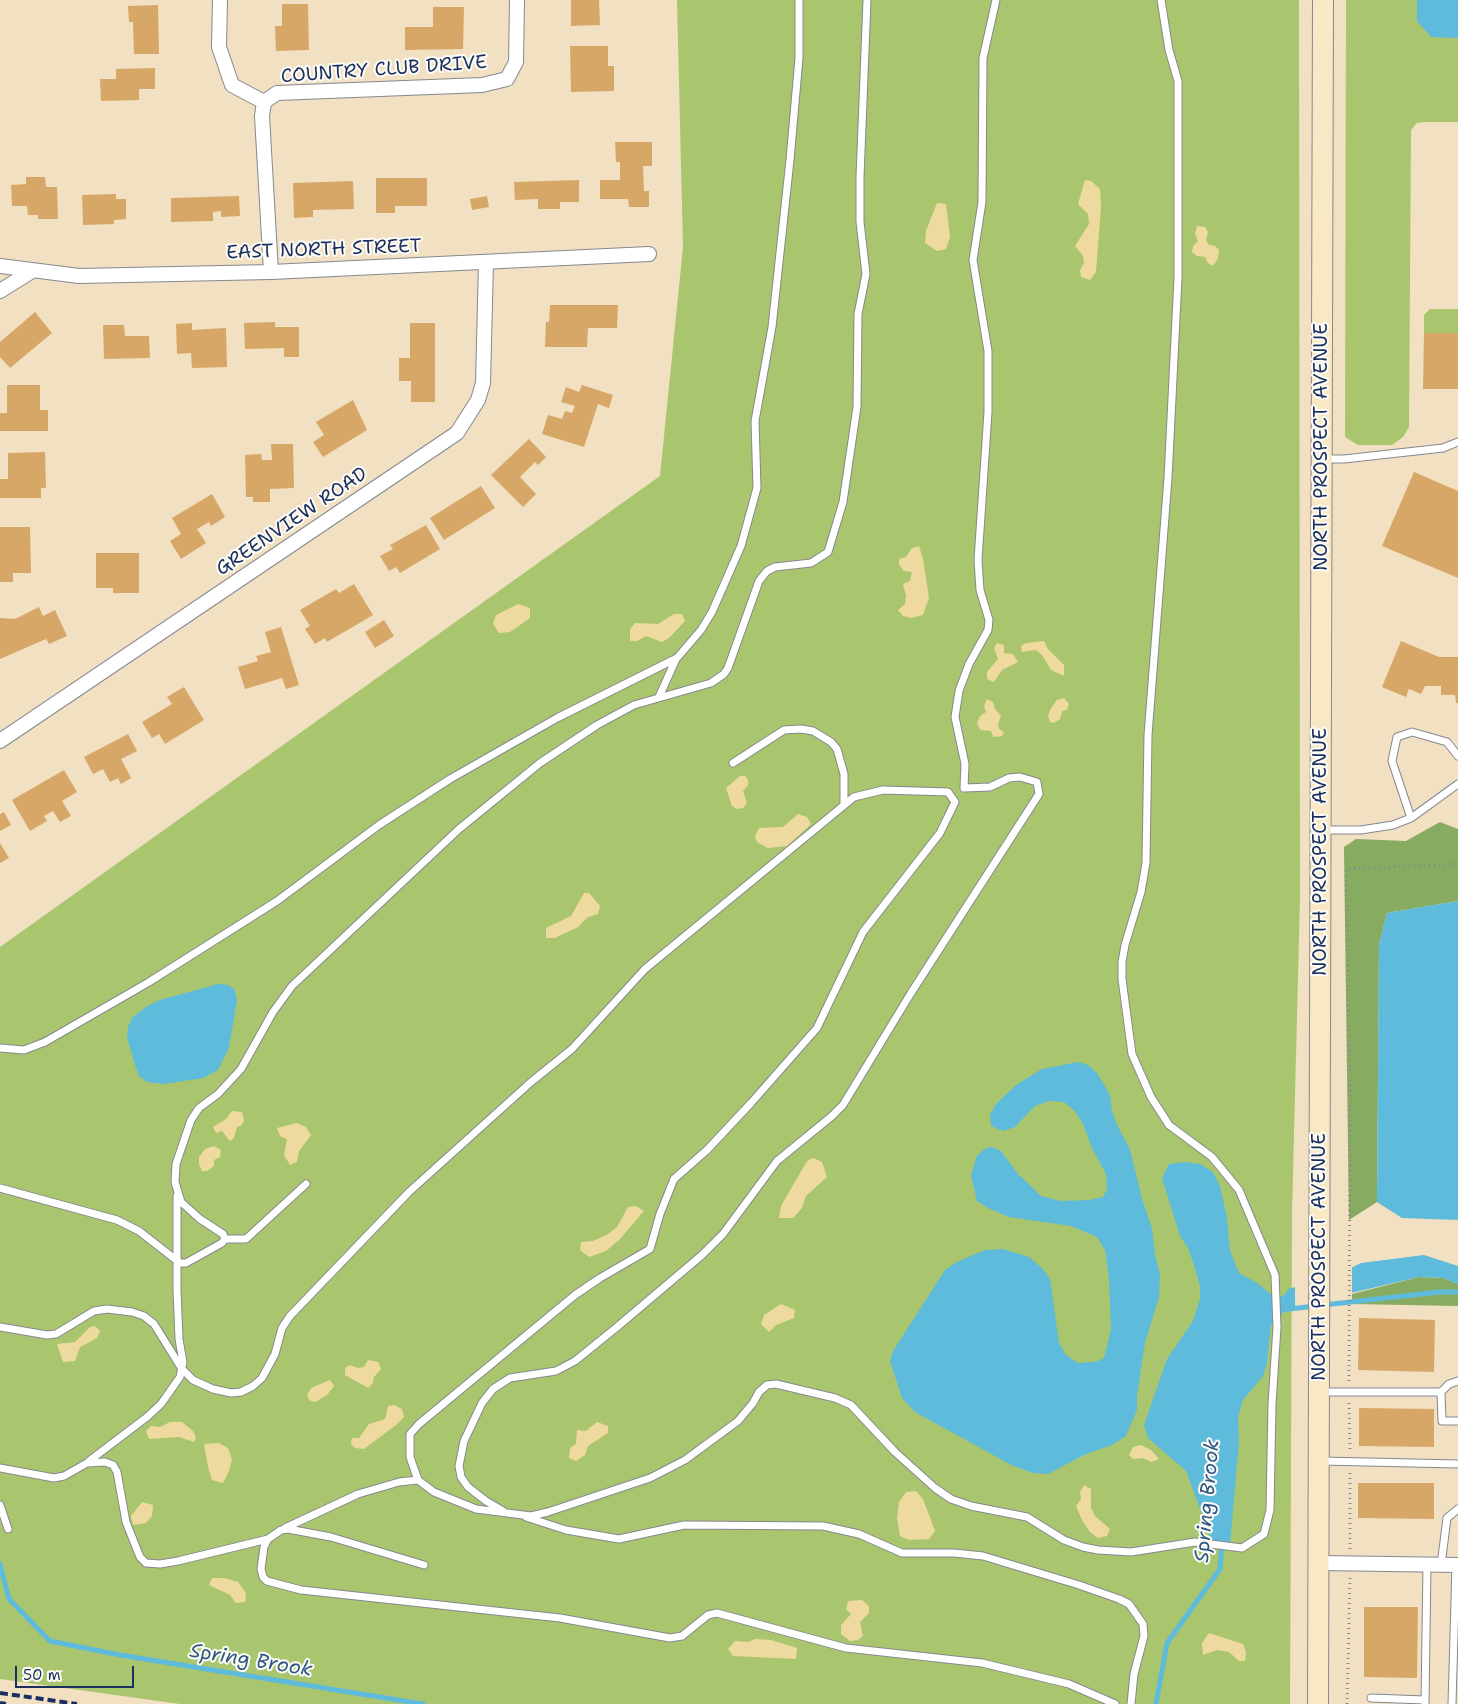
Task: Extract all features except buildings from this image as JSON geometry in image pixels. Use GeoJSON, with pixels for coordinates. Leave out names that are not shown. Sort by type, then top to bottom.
{"type":"FeatureCollection","features":[{"type":"Feature","properties":{"kind":"main road","name":"NORTH PROSPECT AVENUE"},"geometry":{"type":"LineString","coordinates":[[1318,1704],[1321,1340],[1323,0]]}},
{"type":"Feature","properties":{"kind":"street"},"geometry":{"type":"LineString","coordinates":[[220,0],[219,48],[232,85],[264,102]]}},
{"type":"Feature","properties":{"kind":"street","name":"COUNTRY CLUB DRIVE"},"geometry":{"type":"LineString","coordinates":[[271,272],[262,116],[264,102],[277,93],[482,85],[507,78],[516,62],[517,0]]}},
{"type":"Feature","properties":{"kind":"street","name":"EAST NORTH STREET"},"geometry":{"type":"LineString","coordinates":[[0,266],[79,276],[271,272],[649,254]]}},
{"type":"Feature","properties":{"kind":"street","name":"GREENVIEW ROAD"},"geometry":{"type":"LineString","coordinates":[[2,738],[457,433],[478,400],[483,383],[486,262]]}},
{"type":"Feature","properties":{"kind":"street"},"geometry":{"type":"LineString","coordinates":[[0,291],[32,271]]}},
{"type":"Feature","properties":{"kind":"street"},"geometry":{"type":"LineString","coordinates":[[1320,1563],[1452,1565]]}},
{"type":"Feature","properties":{"kind":"lane"},"geometry":{"type":"LineString","coordinates":[[659,697],[677,658],[701,630],[718,599],[741,546],[757,488],[755,421],[772,328],[790,160],[799,58],[799,0]]}},
{"type":"Feature","properties":{"kind":"lane"},"geometry":{"type":"LineString","coordinates":[[0,1468],[54,1478],[64,1476],[87,1463],[148,1417],[172,1390],[180,1376],[183,1362],[179,1339],[176,1290],[176,1164],[191,1120],[199,1108],[218,1094],[241,1070],[273,1012],[302,974],[458,829],[501,792],[566,744],[634,705],[711,683],[724,674],[728,668],[759,581],[767,571],[775,567],[811,564],[828,552],[843,502],[855,424],[858,314],[866,274],[860,222],[860,177],[867,0]]}},
{"type":"Feature","properties":{"kind":"lane"},"geometry":{"type":"LineString","coordinates":[[964,788],[965,764],[956,729],[956,706],[964,676],[988,630],[989,620],[980,590],[978,560],[988,412],[988,351],[973,260],[982,202],[983,58],[996,0]]}},
{"type":"Feature","properties":{"kind":"lane"},"geometry":{"type":"LineString","coordinates":[[0,1328],[47,1335],[63,1330],[94,1311],[107,1309],[132,1312],[144,1316],[154,1324],[182,1369],[193,1380],[214,1389],[231,1393],[241,1392],[253,1386],[262,1378],[274,1354],[282,1328],[290,1316],[394,1206],[531,1082],[572,1049],[633,980],[854,797],[883,790],[939,790],[948,792],[953,797],[955,802],[952,809],[933,845],[911,867],[863,932],[817,1028],[707,1150],[674,1179],[660,1214],[650,1249],[575,1295],[419,1424],[410,1434],[410,1457],[418,1480],[434,1492],[476,1509],[531,1516],[548,1512],[650,1478],[686,1460],[738,1421],[753,1403],[759,1392],[767,1385],[776,1384],[834,1398],[851,1405],[895,1452],[951,1499],[988,1510],[1027,1517],[1064,1540],[1083,1547],[1131,1552],[1195,1542],[1242,1548],[1264,1534],[1270,1510],[1271,1413],[1278,1326],[1274,1275],[1239,1190],[1212,1157],[1169,1125],[1151,1097],[1132,1054],[1124,1007],[1122,962],[1135,907],[1141,892],[1146,863],[1148,735],[1168,478],[1178,278],[1178,81],[1169,50],[1161,0]]}},
{"type":"Feature","properties":{"kind":"lane"},"geometry":{"type":"LineString","coordinates":[[1322,459],[1344,459],[1443,448],[1458,442]]}},
{"type":"Feature","properties":{"kind":"lane"},"geometry":{"type":"LineString","coordinates":[[0,1048],[24,1050],[53,1037],[149,982],[277,900],[385,821],[480,760],[598,696],[677,658]]}},
{"type":"Feature","properties":{"kind":"lane"},"geometry":{"type":"LineString","coordinates":[[733,764],[784,730],[801,729],[812,731],[831,742],[837,750],[844,774],[844,804]]}},
{"type":"Feature","properties":{"kind":"lane"},"geometry":{"type":"LineString","coordinates":[[1411,818],[1392,761],[1398,737],[1412,732],[1447,742],[1458,756]]}},
{"type":"Feature","properties":{"kind":"lane"},"geometry":{"type":"LineString","coordinates":[[953,797],[964,788],[990,787],[1009,778],[1020,777],[1037,782],[1039,794],[910,993],[843,1105],[824,1124],[777,1161],[723,1234],[702,1256],[617,1327],[574,1361],[556,1371],[510,1378],[493,1389],[482,1403],[460,1453],[461,1476],[468,1487],[500,1510],[566,1530],[619,1539],[684,1526],[823,1526],[859,1534],[902,1553],[954,1553],[983,1556],[1079,1585],[1129,1604],[1143,1624],[1144,1636],[1134,1674],[1131,1704]]}},
{"type":"Feature","properties":{"kind":"lane"},"geometry":{"type":"LineString","coordinates":[[1322,830],[1377,829],[1411,818],[1458,784]]}},
{"type":"Feature","properties":{"kind":"lane"},"geometry":{"type":"LineString","coordinates":[[0,1188],[118,1220],[139,1231],[177,1261],[186,1263],[225,1239],[246,1239],[306,1184]]}},
{"type":"Feature","properties":{"kind":"lane"},"geometry":{"type":"LineString","coordinates":[[177,1193],[189,1210],[223,1234],[225,1239]]}},
{"type":"Feature","properties":{"kind":"lane"},"geometry":{"type":"LineString","coordinates":[[1320,1392],[1441,1392],[1449,1384],[1458,1381]]}},
{"type":"Feature","properties":{"kind":"lane"},"geometry":{"type":"LineString","coordinates":[[1441,1392],[1442,1421],[1458,1421]]}},
{"type":"Feature","properties":{"kind":"lane"},"geometry":{"type":"LineString","coordinates":[[1320,1461],[1458,1464]]}},
{"type":"Feature","properties":{"kind":"lane"},"geometry":{"type":"LineString","coordinates":[[87,1463],[105,1462],[113,1465],[118,1472],[126,1522],[140,1557],[146,1563],[160,1564],[268,1539],[281,1530],[358,1494],[399,1482],[418,1480]]}},
{"type":"Feature","properties":{"kind":"lane"},"geometry":{"type":"LineString","coordinates":[[0,1505],[8,1529]]}},
{"type":"Feature","properties":{"kind":"lane"},"geometry":{"type":"LineString","coordinates":[[1452,1704],[1452,1565],[1447,1518],[1458,1509]]}},
{"type":"Feature","properties":{"kind":"lane"},"geometry":{"type":"LineString","coordinates":[[281,1530],[288,1529],[331,1537],[424,1565]]}},
{"type":"Feature","properties":{"kind":"lane"},"geometry":{"type":"LineString","coordinates":[[268,1539],[262,1556],[263,1577],[274,1584],[292,1588],[382,1597],[498,1613],[560,1618],[670,1638],[682,1636],[708,1615],[717,1613],[846,1648],[982,1663],[1069,1684],[1115,1704]]}},
{"type":"Feature","properties":{"kind":"lane"},"geometry":{"type":"LineString","coordinates":[[1371,1698],[1425,1702],[1426,1564]]}},
{"type":"Feature","properties":{"kind":"path"},"geometry":{"type":"LineString","coordinates":[[1349,1377],[1350,1100],[1346,870],[1458,864]]}},
{"type":"Feature","properties":{"kind":"path"},"geometry":{"type":"LineString","coordinates":[[1349,1401],[1350,1442]]}},
{"type":"Feature","properties":{"kind":"path"},"geometry":{"type":"LineString","coordinates":[[1350,1475],[1350,1540]]}},
{"type":"Feature","properties":{"kind":"path"},"geometry":{"type":"LineString","coordinates":[[1347,1704],[1350,1585]]}},
{"type":"Feature","properties":{"kind":"green space"},"geometry":{"type":"Polygon","coordinates":[[[677,0],[1299,0],[1300,897],[1292,1214],[1290,1704],[180,1704],[0,1679],[0,947],[660,476],[683,247],[677,0]]]}},
{"type":"Feature","properties":{"kind":"green space"},"geometry":{"type":"Polygon","coordinates":[[[1346,0],[1458,0],[1458,122],[1417,123],[1411,130],[1409,427],[1403,437],[1392,445],[1358,445],[1345,437],[1346,0]]]}},
{"type":"Feature","properties":{"kind":"green space"},"geometry":{"type":"Polygon","coordinates":[[[1430,309],[1458,309],[1458,333],[1424,333],[1424,315],[1430,309]]]}},
{"type":"Feature","properties":{"kind":"green space"},"geometry":{"type":"Polygon","coordinates":[[[1440,822],[1458,829],[1458,901],[1387,913],[1379,945],[1377,1202],[1349,1220],[1344,847],[1356,839],[1406,841],[1440,822]]]}},
{"type":"Feature","properties":{"kind":"green space"},"geometry":{"type":"Polygon","coordinates":[[[1419,1277],[1443,1278],[1458,1284],[1458,1306],[1352,1304],[1352,1294],[1419,1277]]]}},
{"type":"Feature","properties":{"kind":"sand"},"geometry":{"type":"Polygon","coordinates":[[[1085,180],[1091,181],[1100,189],[1101,207],[1096,272],[1090,280],[1081,277],[1080,270],[1084,263],[1083,256],[1075,246],[1089,224],[1088,214],[1078,204],[1085,180]]]}},
{"type":"Feature","properties":{"kind":"sand"},"geometry":{"type":"Polygon","coordinates":[[[937,203],[946,204],[950,237],[946,249],[937,251],[925,243],[926,231],[937,203]]]}},
{"type":"Feature","properties":{"kind":"sand"},"geometry":{"type":"Polygon","coordinates":[[[1197,226],[1205,227],[1208,232],[1206,240],[1209,245],[1215,246],[1219,250],[1218,258],[1213,266],[1208,263],[1205,257],[1197,256],[1192,252],[1193,246],[1198,241],[1195,234],[1197,226]]]}},
{"type":"Feature","properties":{"kind":"sand"},"geometry":{"type":"Polygon","coordinates":[[[919,546],[929,598],[923,615],[911,618],[903,616],[898,610],[905,604],[906,596],[903,584],[910,581],[912,572],[904,571],[899,565],[899,559],[906,557],[912,548],[919,546]]]}},
{"type":"Feature","properties":{"kind":"sand"},"geometry":{"type":"Polygon","coordinates":[[[518,604],[530,608],[530,618],[510,632],[499,633],[493,624],[496,615],[518,604]]]}},
{"type":"Feature","properties":{"kind":"sand"},"geometry":{"type":"Polygon","coordinates":[[[674,614],[682,614],[685,621],[669,638],[662,642],[646,636],[637,641],[630,641],[630,629],[635,623],[658,624],[674,614]]]}},
{"type":"Feature","properties":{"kind":"sand"},"geometry":{"type":"Polygon","coordinates":[[[1044,641],[1048,649],[1064,665],[1064,676],[1051,670],[1042,655],[1036,650],[1022,652],[1021,646],[1026,643],[1044,641]]]}},
{"type":"Feature","properties":{"kind":"sand"},"geometry":{"type":"Polygon","coordinates":[[[997,643],[1004,645],[1004,653],[1013,654],[1018,662],[1002,670],[994,682],[987,679],[987,672],[998,659],[994,648],[997,643]]]}},
{"type":"Feature","properties":{"kind":"sand"},"geometry":{"type":"Polygon","coordinates":[[[1064,698],[1069,704],[1067,710],[1062,711],[1060,719],[1054,723],[1050,722],[1048,716],[1051,708],[1057,700],[1064,698]]]}},
{"type":"Feature","properties":{"kind":"sand"},"geometry":{"type":"Polygon","coordinates":[[[987,699],[993,702],[995,709],[1001,716],[998,724],[999,729],[1004,732],[1002,736],[993,737],[991,731],[980,730],[977,723],[980,716],[986,712],[984,706],[987,699]]]}},
{"type":"Feature","properties":{"kind":"sand"},"geometry":{"type":"Polygon","coordinates":[[[740,776],[745,776],[748,780],[748,785],[743,791],[747,803],[743,808],[737,809],[732,806],[726,788],[740,776]]]}},
{"type":"Feature","properties":{"kind":"sand"},"geometry":{"type":"Polygon","coordinates":[[[798,814],[807,817],[811,824],[787,846],[768,848],[757,842],[755,836],[759,828],[783,827],[798,814]]]}},
{"type":"Feature","properties":{"kind":"sand"},"geometry":{"type":"Polygon","coordinates":[[[584,893],[589,893],[600,906],[598,914],[588,917],[578,927],[555,938],[546,938],[546,928],[571,916],[584,893]]]}},
{"type":"Feature","properties":{"kind":"sand"},"geometry":{"type":"Polygon","coordinates":[[[232,1111],[242,1112],[244,1120],[242,1125],[237,1127],[234,1138],[230,1141],[222,1131],[216,1133],[213,1127],[226,1119],[232,1111]]]}},
{"type":"Feature","properties":{"kind":"sand"},"geometry":{"type":"Polygon","coordinates":[[[297,1123],[306,1127],[311,1135],[299,1151],[297,1162],[290,1165],[284,1155],[287,1139],[280,1136],[277,1128],[297,1123]]]}},
{"type":"Feature","properties":{"kind":"sand"},"geometry":{"type":"Polygon","coordinates":[[[214,1146],[221,1150],[220,1157],[214,1160],[214,1166],[207,1171],[202,1171],[199,1157],[205,1149],[214,1146]]]}},
{"type":"Feature","properties":{"kind":"sand"},"geometry":{"type":"Polygon","coordinates":[[[813,1158],[822,1162],[827,1177],[806,1196],[802,1208],[793,1218],[779,1218],[781,1206],[807,1161],[813,1158]]]}},
{"type":"Feature","properties":{"kind":"sand"},"geometry":{"type":"Polygon","coordinates":[[[636,1206],[644,1211],[620,1239],[606,1251],[589,1257],[580,1250],[581,1242],[593,1241],[608,1234],[617,1227],[628,1207],[636,1206]]]}},
{"type":"Feature","properties":{"kind":"sand"},"geometry":{"type":"Polygon","coordinates":[[[781,1304],[795,1310],[794,1318],[776,1325],[769,1332],[761,1324],[764,1315],[781,1304]]]}},
{"type":"Feature","properties":{"kind":"sand"},"geometry":{"type":"Polygon","coordinates":[[[95,1326],[100,1331],[97,1338],[80,1347],[75,1361],[63,1362],[57,1344],[75,1342],[90,1327],[95,1326]]]}},
{"type":"Feature","properties":{"kind":"sand"},"geometry":{"type":"Polygon","coordinates":[[[368,1360],[378,1362],[381,1369],[368,1388],[345,1375],[345,1368],[350,1365],[358,1368],[364,1367],[368,1360]]]}},
{"type":"Feature","properties":{"kind":"sand"},"geometry":{"type":"Polygon","coordinates":[[[330,1380],[334,1386],[327,1395],[315,1402],[309,1400],[307,1395],[311,1388],[330,1380]]]}},
{"type":"Feature","properties":{"kind":"sand"},"geometry":{"type":"Polygon","coordinates":[[[394,1405],[402,1409],[404,1417],[396,1425],[364,1449],[355,1448],[351,1444],[352,1438],[359,1438],[369,1424],[385,1419],[388,1406],[394,1405]]]}},
{"type":"Feature","properties":{"kind":"sand"},"geometry":{"type":"Polygon","coordinates":[[[170,1422],[182,1422],[193,1431],[196,1438],[194,1442],[179,1437],[149,1439],[146,1431],[151,1426],[160,1427],[170,1422]]]}},
{"type":"Feature","properties":{"kind":"sand"},"geometry":{"type":"Polygon","coordinates":[[[597,1422],[608,1426],[608,1433],[588,1446],[585,1455],[576,1461],[569,1458],[570,1448],[576,1444],[577,1430],[586,1431],[597,1422]]]}},
{"type":"Feature","properties":{"kind":"sand"},"geometry":{"type":"Polygon","coordinates":[[[219,1443],[228,1448],[232,1459],[223,1483],[212,1480],[204,1444],[219,1443]]]}},
{"type":"Feature","properties":{"kind":"sand"},"geometry":{"type":"Polygon","coordinates":[[[1141,1445],[1151,1450],[1159,1459],[1151,1462],[1143,1458],[1133,1459],[1129,1455],[1133,1447],[1141,1445]]]}},
{"type":"Feature","properties":{"kind":"sand"},"geometry":{"type":"Polygon","coordinates":[[[1084,1485],[1091,1489],[1091,1508],[1095,1516],[1110,1529],[1107,1536],[1098,1538],[1090,1532],[1082,1520],[1076,1506],[1081,1499],[1080,1492],[1084,1485]]]}},
{"type":"Feature","properties":{"kind":"sand"},"geometry":{"type":"Polygon","coordinates":[[[916,1491],[923,1499],[935,1531],[929,1539],[909,1540],[900,1536],[897,1518],[899,1502],[906,1492],[916,1491]]]}},
{"type":"Feature","properties":{"kind":"sand"},"geometry":{"type":"Polygon","coordinates":[[[142,1502],[153,1505],[152,1516],[146,1523],[133,1525],[131,1516],[142,1502]]]}},
{"type":"Feature","properties":{"kind":"sand"},"geometry":{"type":"Polygon","coordinates":[[[212,1578],[225,1578],[238,1582],[246,1593],[245,1602],[236,1603],[230,1595],[209,1585],[212,1578]]]}},
{"type":"Feature","properties":{"kind":"sand"},"geometry":{"type":"Polygon","coordinates":[[[862,1600],[869,1606],[869,1613],[860,1622],[863,1636],[858,1640],[850,1641],[841,1634],[841,1625],[851,1614],[846,1609],[848,1601],[862,1600]]]}},
{"type":"Feature","properties":{"kind":"sand"},"geometry":{"type":"Polygon","coordinates":[[[1209,1633],[1243,1644],[1246,1652],[1245,1661],[1239,1661],[1229,1652],[1217,1650],[1203,1655],[1202,1643],[1209,1633]]]}},
{"type":"Feature","properties":{"kind":"sand"},"geometry":{"type":"Polygon","coordinates":[[[755,1639],[771,1640],[797,1648],[796,1659],[733,1656],[728,1649],[735,1641],[748,1642],[755,1639]]]}},
{"type":"Feature","properties":{"kind":"water"},"geometry":{"type":"Polygon","coordinates":[[[1417,0],[1458,0],[1458,38],[1431,37],[1417,21],[1417,0]]]}},
{"type":"Feature","properties":{"kind":"water"},"geometry":{"type":"Polygon","coordinates":[[[1458,901],[1458,1220],[1402,1218],[1377,1202],[1379,945],[1387,913],[1458,901]]]}},
{"type":"Feature","properties":{"kind":"water"},"geometry":{"type":"Polygon","coordinates":[[[218,984],[228,985],[235,990],[237,1000],[229,1048],[218,1070],[203,1078],[164,1084],[147,1082],[139,1076],[127,1037],[128,1027],[132,1018],[147,1006],[160,1000],[218,984]]]}},
{"type":"Feature","properties":{"kind":"water"},"geometry":{"type":"Polygon","coordinates":[[[1078,1062],[1088,1065],[1097,1073],[1110,1095],[1112,1111],[1117,1125],[1130,1149],[1142,1199],[1152,1228],[1155,1255],[1160,1274],[1159,1297],[1145,1343],[1137,1396],[1137,1410],[1126,1436],[1112,1445],[1086,1454],[1048,1474],[1034,1473],[1013,1466],[915,1412],[902,1398],[890,1361],[893,1351],[945,1270],[957,1262],[985,1250],[1003,1249],[1029,1257],[1041,1267],[1050,1279],[1059,1343],[1066,1355],[1078,1363],[1095,1362],[1104,1358],[1111,1329],[1109,1280],[1105,1250],[1097,1237],[1071,1226],[1009,1217],[988,1208],[977,1201],[971,1175],[977,1156],[986,1148],[992,1147],[1001,1151],[1018,1174],[1041,1196],[1061,1201],[1089,1200],[1103,1197],[1107,1189],[1106,1174],[1092,1148],[1083,1124],[1075,1111],[1064,1102],[1049,1101],[1035,1106],[1015,1127],[1003,1131],[991,1126],[990,1115],[996,1104],[1016,1085],[1042,1069],[1078,1062]]]}},
{"type":"Feature","properties":{"kind":"water"},"geometry":{"type":"Polygon","coordinates":[[[1185,1162],[1200,1164],[1213,1172],[1220,1186],[1227,1218],[1230,1251],[1239,1273],[1257,1283],[1272,1295],[1283,1296],[1290,1288],[1320,1283],[1361,1263],[1424,1255],[1458,1266],[1458,1284],[1443,1278],[1419,1277],[1287,1308],[1271,1325],[1267,1363],[1263,1376],[1243,1400],[1238,1417],[1239,1442],[1230,1544],[1212,1541],[1186,1471],[1148,1438],[1144,1425],[1167,1359],[1193,1321],[1200,1299],[1200,1287],[1195,1268],[1188,1248],[1180,1236],[1162,1178],[1169,1164],[1185,1162]]]}},
{"type":"Feature","properties":{"kind":"pier"},"geometry":{"type":"Polygon","coordinates":[[[1352,1265],[1352,1297],[1295,1309],[1295,1284],[1319,1280],[1352,1265]]]}},
{"type":"Feature","properties":{"kind":"waterway"},"geometry":{"type":"LineString","coordinates":[[1324,1305],[1439,1292],[1458,1292]]}},
{"type":"Feature","properties":{"kind":"waterway"},"geometry":{"type":"LineString","coordinates":[[1280,1310],[1316,1306]]}},
{"type":"Feature","properties":{"kind":"waterway","name":"Spring Brook"},"geometry":{"type":"LineString","coordinates":[[1156,1704],[1167,1643],[1220,1569],[1222,1544]]}},
{"type":"Feature","properties":{"kind":"waterway","name":"Spring Brook"},"geometry":{"type":"LineString","coordinates":[[0,1564],[9,1599],[50,1641],[120,1655],[423,1704]]}},
{"type":"Feature","properties":{"kind":"railway"},"geometry":{"type":"LineString","coordinates":[[0,1693],[77,1704]]}},
{"type":"Feature","properties":{"kind":"railway"},"geometry":{"type":"LineString","coordinates":[[0,1703],[6,1704]]}}]}
